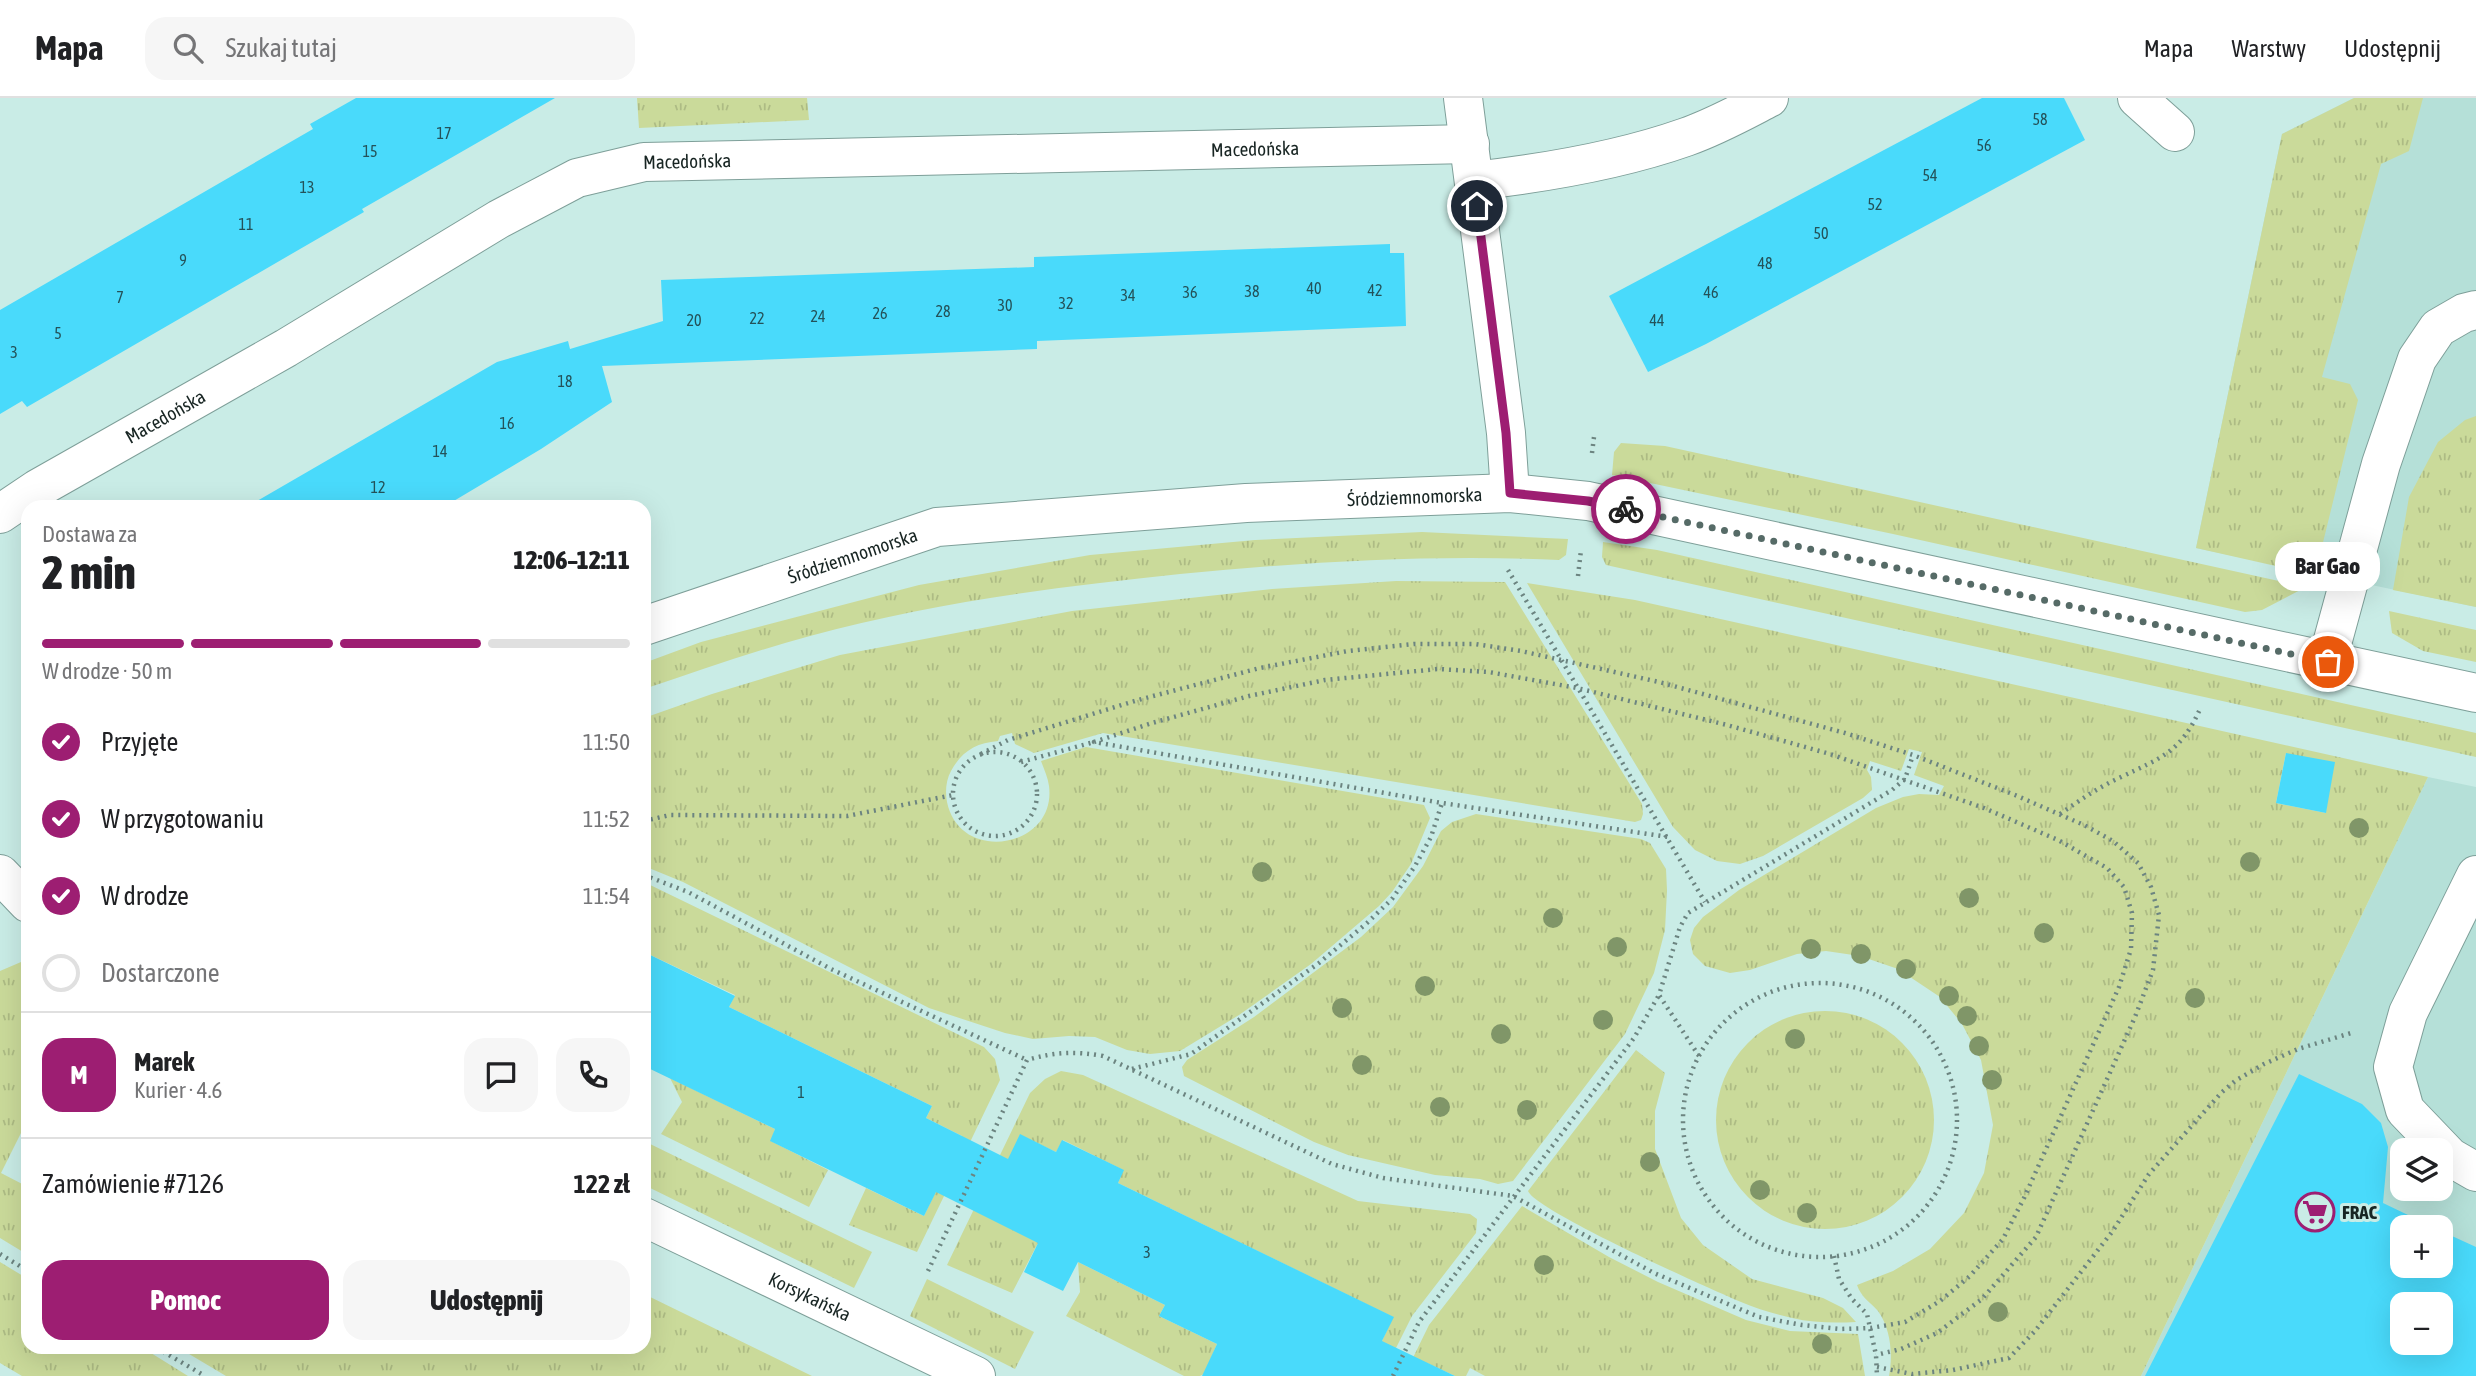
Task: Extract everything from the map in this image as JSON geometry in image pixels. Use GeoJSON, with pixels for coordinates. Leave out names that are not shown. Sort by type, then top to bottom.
{"type":"FeatureCollection","features":[{"type":"Feature","properties":{"kind":"street"},"geometry":{"type":"LineString","coordinates":[[1463,98],[1506,433],[1510,493]]}},
{"type":"Feature","properties":{"kind":"street"},"geometry":{"type":"LineString","coordinates":[[1474,181],[1524,176],[1634,153],[1726,121],[1769,98]]}},
{"type":"Feature","properties":{"kind":"street"},"geometry":{"type":"LineString","coordinates":[[2137,98],[2175,132]]}},
{"type":"Feature","properties":{"kind":"street","name":"Macedońska"},"geometry":{"type":"LineString","coordinates":[[0,514],[37,489],[286,348],[499,219],[577,178],[643,162],[1469,144]]}},
{"type":"Feature","properties":{"kind":"street"},"geometry":{"type":"LineString","coordinates":[[2328,662],[2381,464],[2417,359],[2438,328],[2464,313],[2476,310]]}},
{"type":"Feature","properties":{"kind":"street","name":"Śródziemnomorska"},"geometry":{"type":"LineString","coordinates":[[651,624],[937,527],[1246,503],[1510,493],[1588,501],[2476,692]]}},
{"type":"Feature","properties":{"kind":"street"},"geometry":{"type":"LineString","coordinates":[[7,873],[21,893]]}},
{"type":"Feature","properties":{"kind":"street"},"geometry":{"type":"LineString","coordinates":[[2476,875],[2408,1013],[2393,1067],[2405,1110],[2450,1157],[2476,1172]]}},
{"type":"Feature","properties":{"kind":"street","name":"Korsykańska"},"geometry":{"type":"LineString","coordinates":[[651,1220],[976,1376]]}},
{"type":"Feature","properties":{"kind":"path"},"geometry":{"type":"LineString","coordinates":[[1578,576],[1581,549]]}},
{"type":"Feature","properties":{"kind":"path"},"geometry":{"type":"LineString","coordinates":[[1508,570],[1705,902]]}},
{"type":"Feature","properties":{"kind":"path"},"geometry":{"type":"LineString","coordinates":[[981,754],[1007,754],[1021,762],[1034,781],[1037,794],[1035,807],[1020,828],[1008,834],[983,835],[970,829],[954,808],[953,795],[954,782],[960,770],[981,754],[1008,740],[1138,700],[1260,668],[1348,651],[1414,644],[1475,644],[1659,682],[1777,713],[1913,755],[2060,814],[2113,841],[2138,863],[2151,887],[2159,915],[2153,970],[2036,1237],[1982,1299],[1937,1334],[1901,1349],[1876,1354]]}},
{"type":"Feature","properties":{"kind":"path"},"geometry":{"type":"LineString","coordinates":[[651,878],[688,892],[831,969],[1027,1059],[1070,1051],[1103,1056],[1332,1164],[1383,1178],[1513,1196],[1654,1273],[1759,1317],[1840,1329],[1871,1328],[1905,1322],[1940,1301],[1970,1276],[2003,1239],[2114,999],[2131,949],[2132,913],[2124,887],[2107,868],[2058,840],[1984,808],[1830,754],[1740,728],[1577,688],[1489,671],[1437,669],[1325,680],[1249,696],[1021,762]]}},
{"type":"Feature","properties":{"kind":"path"},"geometry":{"type":"LineString","coordinates":[[2060,814],[2089,794],[2155,762],[2180,744],[2191,730],[2200,709]]}},
{"type":"Feature","properties":{"kind":"path"},"geometry":{"type":"LineString","coordinates":[[1094,742],[1442,803],[1668,837]]}},
{"type":"Feature","properties":{"kind":"path"},"geometry":{"type":"LineString","coordinates":[[1393,1376],[1419,1322],[1634,1038],[1659,995],[1680,927],[1688,914],[1892,790],[1905,779],[1913,755]]}},
{"type":"Feature","properties":{"kind":"path"},"geometry":{"type":"LineString","coordinates":[[651,819],[670,815],[848,816],[953,795]]}},
{"type":"Feature","properties":{"kind":"path"},"geometry":{"type":"LineString","coordinates":[[1132,1069],[1191,1054],[1319,963],[1367,923],[1392,899],[1415,866],[1431,837],[1442,803]]}},
{"type":"Feature","properties":{"kind":"path"},"geometry":{"type":"LineString","coordinates":[[1806,983],[1833,983],[1860,989],[1885,999],[1907,1014],[1926,1033],[1941,1055],[1952,1080],[1957,1107],[1957,1133],[1951,1160],[1927,1207],[1907,1226],[1885,1241],[1860,1251],[1834,1256],[1807,1257],[1781,1251],[1756,1241],[1733,1227],[1714,1208],[1699,1185],[1683,1134],[1689,1080],[1699,1056],[1714,1033],[1744,1007],[1780,989],[1806,983]]}},
{"type":"Feature","properties":{"kind":"path"},"geometry":{"type":"LineString","coordinates":[[1659,995],[1699,1056]]}},
{"type":"Feature","properties":{"kind":"path"},"geometry":{"type":"LineString","coordinates":[[1877,1367],[1912,1374],[1953,1370],[2009,1358],[2035,1331],[2112,1232],[2149,1174],[2201,1114],[2235,1081],[2298,1049]]}},
{"type":"Feature","properties":{"kind":"path"},"geometry":{"type":"LineString","coordinates":[[928,1270],[1027,1059]]}},
{"type":"Feature","properties":{"kind":"path"},"geometry":{"type":"LineString","coordinates":[[0,1254],[21,1267]]}},
{"type":"Feature","properties":{"kind":"path"},"geometry":{"type":"LineString","coordinates":[[1834,1256],[1839,1279],[1852,1299],[1867,1314],[1876,1354],[1877,1376]]}},
{"type":"Feature","properties":{"kind":"path"},"geometry":{"type":"LineString","coordinates":[[167,1354],[205,1376]]}},
{"type":"Feature","properties":{"kind":"shaded area"},"geometry":{"type":"Polygon","coordinates":[[[2354,98],[2476,98],[2476,607],[2196,548],[2282,134],[2354,98]]]}},
{"type":"Feature","properties":{"kind":"shaded area"},"geometry":{"type":"Polygon","coordinates":[[[2428,777],[2476,787],[2476,1376],[2141,1376],[2428,777]]]}},
{"type":"Feature","properties":{"kind":"green space"},"geometry":{"type":"Polygon","coordinates":[[[637,98],[807,98],[809,120],[639,128],[637,98]]]}},
{"type":"Feature","properties":{"kind":"green space"},"geometry":{"type":"Polygon","coordinates":[[[2354,98],[2423,98],[2409,151],[2381,164],[2322,377],[2350,384],[2358,400],[2315,575],[2196,548],[2282,134],[2354,98]]]}},
{"type":"Feature","properties":{"kind":"green space"},"geometry":{"type":"Polygon","coordinates":[[[2476,416],[2476,607],[2393,590],[2409,497],[2438,442],[2465,420],[2476,416]]]}},
{"type":"Feature","properties":{"kind":"green space"},"geometry":{"type":"Polygon","coordinates":[[[1621,443],[1665,446],[2306,587],[2262,610],[2245,612],[1612,475],[1614,452],[1621,443]]]}},
{"type":"Feature","properties":{"kind":"green space"},"geometry":{"type":"Polygon","coordinates":[[[1422,532],[1568,539],[1566,555],[1559,560],[1464,558],[1275,566],[1086,585],[947,605],[810,636],[651,687],[651,660],[701,642],[919,585],[1090,555],[1255,540],[1422,532]]]}},
{"type":"Feature","properties":{"kind":"green space"},"geometry":{"type":"Polygon","coordinates":[[[1603,542],[1657,550],[2476,733],[2476,757],[1606,565],[1602,557],[1603,542]]]}},
{"type":"Feature","properties":{"kind":"green space"},"geometry":{"type":"Polygon","coordinates":[[[1396,581],[1505,582],[1642,804],[1641,820],[1635,822],[1103,733],[1034,753],[1015,744],[1012,733],[1000,736],[998,741],[976,746],[955,764],[946,786],[946,798],[955,822],[970,835],[987,841],[1006,841],[1024,835],[1038,824],[1047,807],[1049,786],[1041,761],[1086,747],[1424,805],[1430,818],[1411,864],[1379,906],[1311,964],[1239,1015],[1180,1051],[1150,1054],[1127,1050],[1095,1037],[1033,1039],[1005,1033],[929,1008],[683,882],[651,869],[651,716],[840,655],[1072,611],[1272,589],[1396,581]]]}},
{"type":"Feature","properties":{"kind":"green space"},"geometry":{"type":"Polygon","coordinates":[[[1527,583],[1635,600],[2428,777],[2141,1376],[1889,1376],[1891,1351],[1886,1326],[1878,1311],[1863,1296],[1857,1285],[1893,1271],[1930,1249],[1964,1213],[1984,1173],[1993,1125],[1981,1060],[1962,1024],[1940,997],[1898,969],[1860,956],[1826,951],[1797,954],[1750,970],[1730,973],[1705,966],[1693,954],[1690,940],[1694,928],[1703,917],[1739,890],[1876,808],[1903,797],[1919,794],[1939,795],[1944,786],[1914,775],[1922,752],[1909,749],[1901,771],[1870,761],[1867,770],[1871,777],[1872,790],[1863,798],[1763,856],[1740,864],[1717,861],[1695,850],[1673,827],[1527,583]],[[2286,753],[2276,803],[2326,813],[2286,753]]]}},
{"type":"Feature","properties":{"kind":"green space"},"geometry":{"type":"Polygon","coordinates":[[[2389,611],[2476,630],[2476,662],[2423,651],[2392,633],[2389,611]]]}},
{"type":"Feature","properties":{"kind":"green space"},"geometry":{"type":"Polygon","coordinates":[[[1476,814],[1641,839],[1650,843],[1666,869],[1665,930],[1654,973],[1625,1034],[1513,1181],[1498,1184],[1480,1179],[1435,1175],[1348,1155],[1314,1142],[1184,1076],[1182,1067],[1187,1060],[1254,1017],[1361,937],[1393,907],[1423,866],[1441,831],[1452,822],[1476,814]]]}},
{"type":"Feature","properties":{"kind":"green space"},"geometry":{"type":"Polygon","coordinates":[[[651,885],[984,1047],[995,1059],[1000,1080],[917,1252],[849,1225],[866,1188],[924,1216],[962,1136],[926,1118],[932,1106],[729,1007],[735,995],[651,955],[651,885]]]}},
{"type":"Feature","properties":{"kind":"green space"},"geometry":{"type":"Polygon","coordinates":[[[21,962],[21,1133],[1,1173],[21,1183],[21,1251],[0,1238],[0,971],[21,962]]]}},
{"type":"Feature","properties":{"kind":"green space"},"geometry":{"type":"Polygon","coordinates":[[[1836,1011],[1867,1019],[1886,1029],[1902,1043],[1916,1059],[1926,1078],[1934,1120],[1926,1162],[1916,1181],[1902,1197],[1886,1211],[1867,1221],[1836,1229],[1814,1229],[1783,1221],[1764,1211],[1734,1181],[1724,1162],[1718,1141],[1716,1109],[1724,1078],[1734,1059],[1764,1029],[1783,1019],[1804,1013],[1836,1011]]]}},
{"type":"Feature","properties":{"kind":"green space"},"geometry":{"type":"Polygon","coordinates":[[[1636,1050],[1665,1073],[1655,1111],[1655,1149],[1681,1218],[1703,1245],[1752,1279],[1823,1298],[1843,1308],[1856,1322],[1800,1320],[1747,1305],[1560,1215],[1528,1191],[1636,1050]]]}},
{"type":"Feature","properties":{"kind":"green space"},"geometry":{"type":"Polygon","coordinates":[[[1061,1071],[1083,1075],[1358,1201],[1470,1214],[1477,1219],[1476,1233],[1412,1316],[1382,1376],[1366,1376],[1393,1317],[1118,1183],[1123,1170],[1063,1140],[1056,1152],[1020,1135],[1038,1243],[1012,1293],[947,1265],[1030,1093],[1045,1079],[1061,1071]]]}},
{"type":"Feature","properties":{"kind":"green space"},"geometry":{"type":"Polygon","coordinates":[[[670,1078],[775,1129],[771,1141],[828,1170],[809,1207],[661,1134],[682,1102],[670,1078]]]}},
{"type":"Feature","properties":{"kind":"green space"},"geometry":{"type":"Polygon","coordinates":[[[651,1144],[872,1252],[854,1288],[651,1188],[651,1144]]]}},
{"type":"Feature","properties":{"kind":"green space"},"geometry":{"type":"Polygon","coordinates":[[[1522,1206],[1658,1282],[1746,1320],[1790,1331],[1858,1334],[1865,1376],[1485,1376],[1470,1368],[1466,1376],[1455,1376],[1427,1363],[1421,1376],[1404,1376],[1429,1325],[1522,1206]]]}},
{"type":"Feature","properties":{"kind":"green space"},"geometry":{"type":"Polygon","coordinates":[[[0,1262],[21,1275],[21,1354],[153,1354],[188,1376],[22,1376],[0,1363],[0,1262]]]}},
{"type":"Feature","properties":{"kind":"green space"},"geometry":{"type":"Polygon","coordinates":[[[1078,1262],[1165,1305],[1159,1316],[1217,1344],[1204,1374],[1184,1376],[1066,1316],[1080,1292],[1078,1262]]]}},
{"type":"Feature","properties":{"kind":"green space"},"geometry":{"type":"Polygon","coordinates":[[[927,1279],[1034,1332],[1015,1369],[910,1316],[927,1279]]]}},
{"type":"Feature","properties":{"kind":"green space"},"geometry":{"type":"Polygon","coordinates":[[[651,1297],[812,1376],[226,1376],[189,1354],[651,1354],[651,1297]]]}},
{"type":"Feature","properties":{"kind":"building"},"geometry":{"type":"Polygon","coordinates":[[[356,98],[555,98],[27,407],[22,401],[0,414],[0,310],[313,129],[310,124],[356,98]]]}},
{"type":"Feature","properties":{"kind":"building"},"geometry":{"type":"Polygon","coordinates":[[[1982,98],[2064,98],[2085,140],[1706,344],[1648,372],[1609,296],[1982,98]]]}},
{"type":"Feature","properties":{"kind":"building"},"geometry":{"type":"Polygon","coordinates":[[[1390,244],[1390,253],[1404,253],[1406,326],[1037,341],[1037,349],[602,366],[612,402],[541,449],[455,500],[259,500],[497,362],[568,341],[570,349],[663,321],[661,280],[1034,267],[1034,257],[1390,244]]]}},
{"type":"Feature","properties":{"kind":"building"},"geometry":{"type":"Polygon","coordinates":[[[2286,753],[2335,762],[2326,813],[2276,803],[2286,753]]]}},
{"type":"Feature","properties":{"kind":"building"},"geometry":{"type":"Polygon","coordinates":[[[651,955],[735,996],[729,1007],[932,1106],[926,1118],[1008,1159],[1020,1134],[1056,1152],[1062,1140],[1124,1170],[1118,1183],[1394,1317],[1382,1341],[1455,1376],[1202,1376],[1217,1344],[1159,1316],[1165,1305],[1078,1262],[1063,1291],[1024,1272],[1038,1243],[936,1192],[924,1216],[770,1141],[775,1129],[651,1069],[651,955]]]}},
{"type":"Feature","properties":{"kind":"building","name":"FRAC"},"geometry":{"type":"Polygon","coordinates":[[[2299,1074],[2362,1104],[2381,1123],[2388,1147],[2383,1203],[2408,1215],[2390,1215],[2390,1278],[2453,1278],[2453,1236],[2476,1247],[2476,1376],[2145,1376],[2299,1074]]]}},
{"type":"Feature","properties":{"kind":"way so far"},"geometry":{"type":"LineString","coordinates":[[1626,509],[2328,662]]}},
{"type":"Feature","properties":{"kind":"place","name":"Bar Gao"},"geometry":{"type":"Point","coordinates":[2328,662]}},
{"type":"Feature","properties":{"kind":"place","name":"FRAC"},"geometry":{"type":"Point","coordinates":[2315,1212]}},
{"type":"Feature","properties":{"kind":"route"},"geometry":{"type":"LineString","coordinates":[[1477,206],[1506,433],[1510,493],[1588,501],[1626,509]]}}]}
